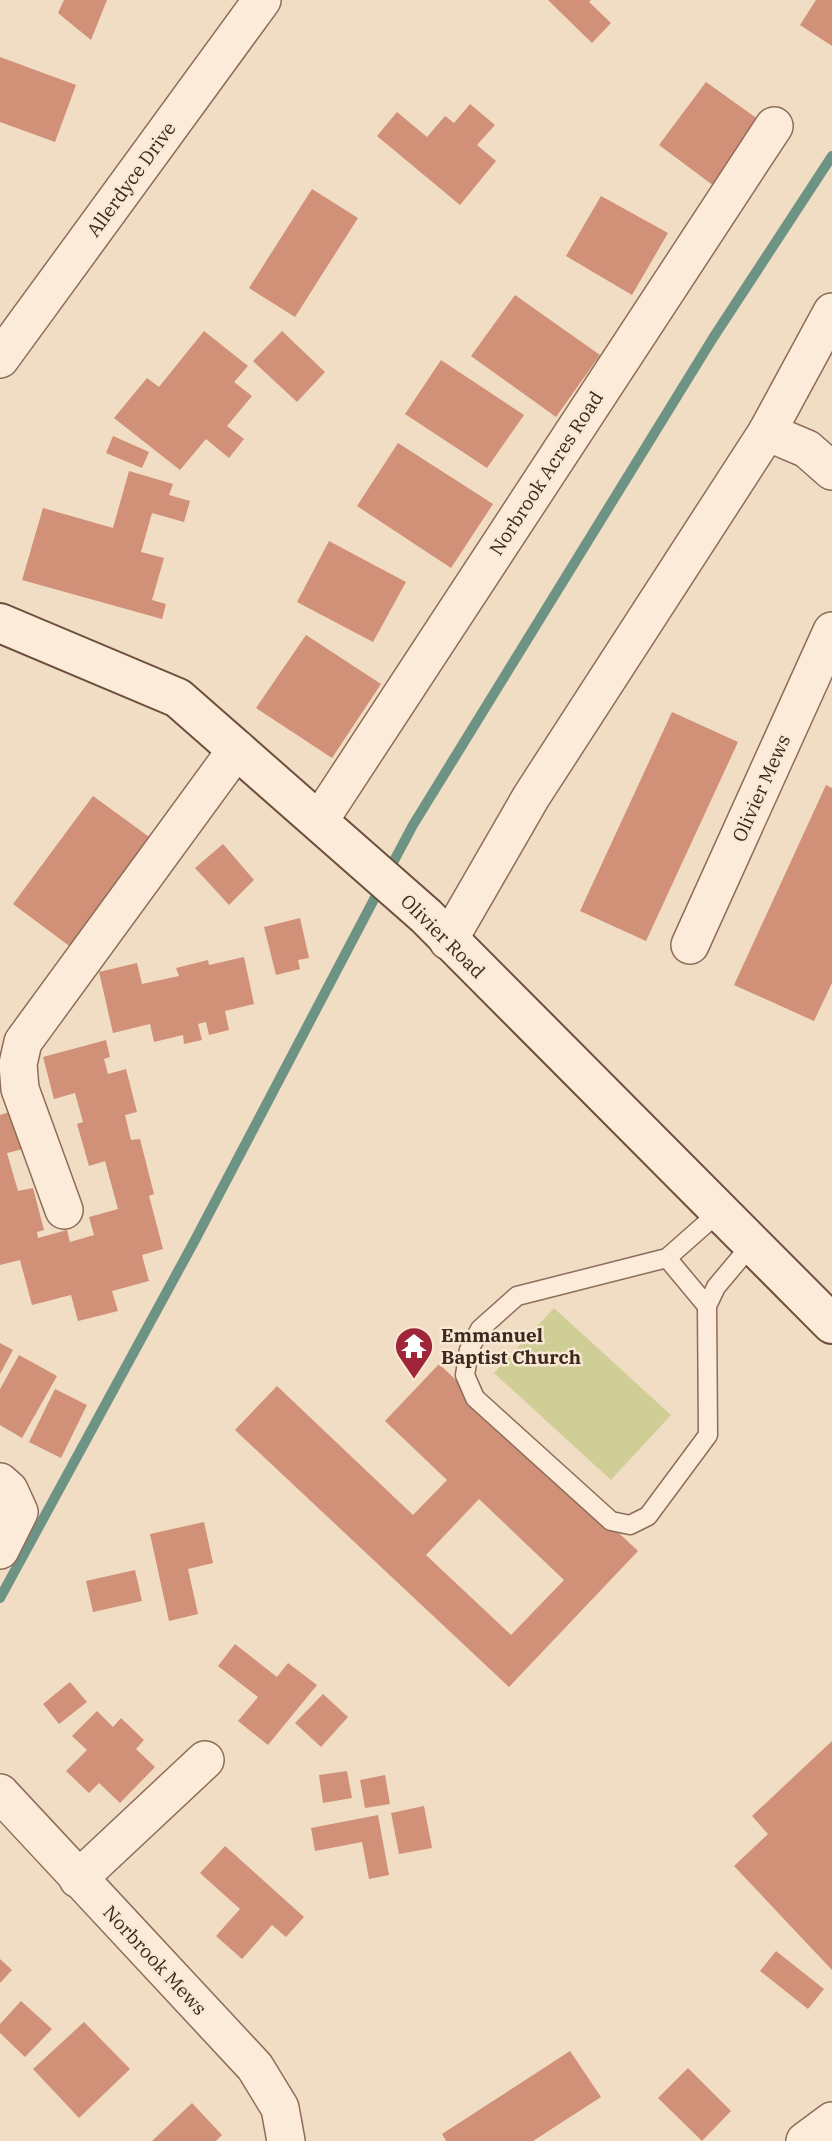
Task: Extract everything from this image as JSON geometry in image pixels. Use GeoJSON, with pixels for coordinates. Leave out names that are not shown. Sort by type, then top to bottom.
{"type":"FeatureCollection","features":[{"type":"Feature","properties":{"kind":"main road","name":"Olivier Road"},"geometry":{"type":"LineString","coordinates":[[0,623],[178,698],[331,831],[437,929],[832,1324]]}},
{"type":"Feature","properties":{"kind":"street","name":"Allerdyce Drive"},"geometry":{"type":"LineString","coordinates":[[0,359],[262,0]]}},
{"type":"Feature","properties":{"kind":"street","name":"Norbrook Acres Road"},"geometry":{"type":"LineString","coordinates":[[331,831],[774,126]]}},
{"type":"Feature","properties":{"kind":"street"},"geometry":{"type":"LineString","coordinates":[[437,929],[531,797],[768,432],[832,312]]}},
{"type":"Feature","properties":{"kind":"street"},"geometry":{"type":"LineString","coordinates":[[768,432],[807,449],[832,471]]}},
{"type":"Feature","properties":{"kind":"street","name":"Olivier Mews"},"geometry":{"type":"LineString","coordinates":[[690,945],[832,631]]}},
{"type":"Feature","properties":{"kind":"street"},"geometry":{"type":"LineString","coordinates":[[64,1210],[20,1089],[18,1064],[23,1042],[237,749]]}},
{"type":"Feature","properties":{"kind":"street"},"geometry":{"type":"LineString","coordinates":[[0,1482],[9,1490],[19,1512],[0,1550]]}},
{"type":"Feature","properties":{"kind":"street"},"geometry":{"type":"LineString","coordinates":[[78,1878],[205,1760]]}},
{"type":"Feature","properties":{"kind":"street","name":"Norbrook Mews"},"geometry":{"type":"LineString","coordinates":[[0,1793],[255,2067],[279,2108],[286,2141]]}},
{"type":"Feature","properties":{"kind":"street"},"geometry":{"type":"LineString","coordinates":[[806,2141],[832,2122]]}},
{"type":"Feature","properties":{"kind":"lane"},"geometry":{"type":"LineString","coordinates":[[719,1212],[667,1258],[517,1296],[480,1329],[469,1350],[465,1376],[475,1398],[611,1521],[630,1525],[648,1516],[708,1435],[707,1306],[716,1287],[752,1244]]}},
{"type":"Feature","properties":{"kind":"lane"},"geometry":{"type":"LineString","coordinates":[[667,1258],[707,1306]]}},
{"type":"Feature","properties":{"kind":"shaded area"},"geometry":{"type":"Polygon","coordinates":[[[554,1308],[671,1415],[611,1480],[494,1373],[554,1308]]]}},
{"type":"Feature","properties":{"kind":"building"},"geometry":{"type":"Polygon","coordinates":[[[64,0],[107,0],[91,40],[58,13],[64,0]]]}},
{"type":"Feature","properties":{"kind":"building"},"geometry":{"type":"Polygon","coordinates":[[[548,0],[591,0],[589,2],[611,23],[592,43],[548,0]]]}},
{"type":"Feature","properties":{"kind":"building"},"geometry":{"type":"Polygon","coordinates":[[[816,0],[832,0],[832,46],[800,25],[816,0]]]}},
{"type":"Feature","properties":{"kind":"building"},"geometry":{"type":"Polygon","coordinates":[[[0,57],[76,85],[55,142],[0,122],[0,57]]]}},
{"type":"Feature","properties":{"kind":"building"},"geometry":{"type":"Polygon","coordinates":[[[706,82],[762,122],[714,186],[659,145],[706,82]]]}},
{"type":"Feature","properties":{"kind":"building"},"geometry":{"type":"Polygon","coordinates":[[[470,104],[495,125],[477,145],[496,161],[460,205],[377,136],[397,112],[427,137],[445,116],[454,123],[470,104]]]}},
{"type":"Feature","properties":{"kind":"building"},"geometry":{"type":"Polygon","coordinates":[[[312,189],[358,218],[295,317],[249,288],[312,189]]]}},
{"type":"Feature","properties":{"kind":"building"},"geometry":{"type":"Polygon","coordinates":[[[601,196],[668,233],[632,295],[566,256],[601,196]]]}},
{"type":"Feature","properties":{"kind":"building"},"geometry":{"type":"Polygon","coordinates":[[[515,295],[600,355],[556,417],[471,356],[515,295]]]}},
{"type":"Feature","properties":{"kind":"building"},"geometry":{"type":"Polygon","coordinates":[[[204,331],[248,366],[234,382],[252,396],[227,426],[244,439],[229,458],[206,439],[180,470],[114,418],[147,378],[159,387],[204,331]]]}},
{"type":"Feature","properties":{"kind":"building"},"geometry":{"type":"Polygon","coordinates":[[[282,331],[325,372],[297,402],[253,361],[282,331]]]}},
{"type":"Feature","properties":{"kind":"building"},"geometry":{"type":"Polygon","coordinates":[[[441,360],[524,415],[487,468],[405,414],[441,360]]]}},
{"type":"Feature","properties":{"kind":"building"},"geometry":{"type":"Polygon","coordinates":[[[113,436],[149,452],[142,468],[106,453],[113,436]]]}},
{"type":"Feature","properties":{"kind":"building"},"geometry":{"type":"Polygon","coordinates":[[[398,443],[493,504],[451,568],[357,506],[398,443]]]}},
{"type":"Feature","properties":{"kind":"building"},"geometry":{"type":"Polygon","coordinates":[[[129,471],[173,484],[169,495],[190,501],[184,522],[152,513],[141,552],[164,558],[152,600],[166,604],[162,619],[22,580],[43,508],[113,528],[129,471]]]}},
{"type":"Feature","properties":{"kind":"building"},"geometry":{"type":"Polygon","coordinates":[[[329,541],[406,582],[373,642],[297,602],[329,541]]]}},
{"type":"Feature","properties":{"kind":"building"},"geometry":{"type":"Polygon","coordinates":[[[306,635],[381,684],[332,758],[256,708],[306,635]]]}},
{"type":"Feature","properties":{"kind":"building"},"geometry":{"type":"Polygon","coordinates":[[[672,712],[738,742],[646,941],[580,911],[672,712]]]}},
{"type":"Feature","properties":{"kind":"building"},"geometry":{"type":"Polygon","coordinates":[[[826,785],[832,788],[832,983],[814,1021],[734,985],[826,785]]]}},
{"type":"Feature","properties":{"kind":"building"},"geometry":{"type":"Polygon","coordinates":[[[93,796],[152,839],[72,948],[13,904],[93,796]]]}},
{"type":"Feature","properties":{"kind":"building"},"geometry":{"type":"Polygon","coordinates":[[[223,844],[254,880],[229,905],[195,868],[223,844]]]}},
{"type":"Feature","properties":{"kind":"building"},"geometry":{"type":"Polygon","coordinates":[[[300,918],[309,958],[298,960],[300,969],[276,975],[264,927],[300,918]]]}},
{"type":"Feature","properties":{"kind":"building"},"geometry":{"type":"Polygon","coordinates":[[[244,957],[254,1004],[225,1011],[229,1030],[209,1035],[206,1022],[198,1024],[202,1040],[184,1044],[183,1035],[154,1042],[150,1024],[113,1033],[99,972],[137,963],[142,984],[179,976],[176,968],[208,960],[209,965],[244,957]]]}},
{"type":"Feature","properties":{"kind":"building"},"geometry":{"type":"Polygon","coordinates":[[[106,1040],[110,1057],[104,1059],[108,1074],[126,1069],[137,1112],[125,1115],[131,1140],[140,1139],[154,1194],[149,1196],[163,1249],[142,1255],[149,1281],[112,1291],[118,1311],[78,1321],[71,1295],[32,1305],[20,1260],[0,1265],[0,1115],[13,1111],[23,1149],[7,1153],[18,1191],[33,1188],[44,1230],[37,1232],[38,1238],[67,1230],[70,1242],[94,1235],[89,1217],[118,1209],[105,1161],[89,1166],[77,1124],[83,1122],[75,1093],[54,1099],[43,1057],[106,1040]]]}},
{"type":"Feature","properties":{"kind":"building"},"geometry":{"type":"Polygon","coordinates":[[[0,1343],[13,1350],[0,1374],[0,1343]]]}},
{"type":"Feature","properties":{"kind":"building"},"geometry":{"type":"Polygon","coordinates":[[[19,1355],[57,1376],[22,1438],[0,1425],[0,1389],[19,1355]]]}},
{"type":"Feature","properties":{"kind":"building"},"geometry":{"type":"Polygon","coordinates":[[[439,1364],[638,1551],[509,1687],[235,1430],[277,1386],[413,1515],[447,1480],[385,1421],[439,1364]],[[479,1499],[426,1555],[511,1635],[564,1580],[479,1499]]]}},
{"type":"Feature","properties":{"kind":"building"},"geometry":{"type":"Polygon","coordinates":[[[55,1389],[87,1405],[61,1458],[29,1442],[55,1389]]]}},
{"type":"Feature","properties":{"kind":"building"},"geometry":{"type":"Polygon","coordinates":[[[204,1522],[213,1563],[188,1569],[198,1614],[169,1621],[150,1534],[204,1522]]]}},
{"type":"Feature","properties":{"kind":"building"},"geometry":{"type":"Polygon","coordinates":[[[135,1570],[142,1601],[93,1612],[86,1581],[135,1570]]]}},
{"type":"Feature","properties":{"kind":"building"},"geometry":{"type":"Polygon","coordinates":[[[235,1644],[277,1677],[288,1663],[317,1685],[268,1745],[238,1721],[258,1697],[218,1666],[235,1644]]]}},
{"type":"Feature","properties":{"kind":"building"},"geometry":{"type":"Polygon","coordinates":[[[70,1682],[87,1702],[59,1724],[43,1704],[70,1682]]]}},
{"type":"Feature","properties":{"kind":"building"},"geometry":{"type":"Polygon","coordinates":[[[323,1694],[348,1717],[321,1747],[295,1723],[323,1694]]]}},
{"type":"Feature","properties":{"kind":"building"},"geometry":{"type":"Polygon","coordinates":[[[97,1711],[113,1727],[121,1718],[144,1740],[136,1749],[155,1767],[120,1803],[99,1783],[89,1793],[66,1771],[87,1750],[72,1736],[97,1711]]]}},
{"type":"Feature","properties":{"kind":"building"},"geometry":{"type":"Polygon","coordinates":[[[832,1741],[832,1970],[734,1866],[768,1834],[752,1816],[832,1741]]]}},
{"type":"Feature","properties":{"kind":"building"},"geometry":{"type":"Polygon","coordinates":[[[347,1771],[352,1798],[323,1803],[319,1775],[347,1771]]]}},
{"type":"Feature","properties":{"kind":"building"},"geometry":{"type":"Polygon","coordinates":[[[385,1775],[390,1804],[365,1808],[360,1780],[385,1775]]]}},
{"type":"Feature","properties":{"kind":"building"},"geometry":{"type":"Polygon","coordinates":[[[424,1806],[432,1848],[399,1854],[391,1813],[424,1806]]]}},
{"type":"Feature","properties":{"kind":"building"},"geometry":{"type":"Polygon","coordinates":[[[378,1815],[389,1875],[369,1879],[362,1842],[315,1851],[311,1828],[378,1815]]]}},
{"type":"Feature","properties":{"kind":"building"},"geometry":{"type":"Polygon","coordinates":[[[225,1846],[304,1917],[286,1937],[272,1925],[242,1959],[216,1936],[240,1909],[200,1873],[225,1846]]]}},
{"type":"Feature","properties":{"kind":"building"},"geometry":{"type":"Polygon","coordinates":[[[776,1951],[824,1989],[808,2009],[760,1971],[776,1951]]]}},
{"type":"Feature","properties":{"kind":"building"},"geometry":{"type":"Polygon","coordinates":[[[0,1959],[12,1970],[0,1983],[0,1959]]]}},
{"type":"Feature","properties":{"kind":"building"},"geometry":{"type":"Polygon","coordinates":[[[21,2001],[52,2029],[25,2057],[0,2033],[0,2024],[21,2001]]]}},
{"type":"Feature","properties":{"kind":"building"},"geometry":{"type":"Polygon","coordinates":[[[84,2022],[130,2069],[79,2118],[33,2069],[84,2022]]]}},
{"type":"Feature","properties":{"kind":"building"},"geometry":{"type":"Polygon","coordinates":[[[570,2051],[601,2097],[533,2141],[446,2141],[442,2134],[570,2051]]]}},
{"type":"Feature","properties":{"kind":"building"},"geometry":{"type":"Polygon","coordinates":[[[688,2068],[731,2111],[702,2141],[658,2098],[688,2068]]]}},
{"type":"Feature","properties":{"kind":"building"},"geometry":{"type":"Polygon","coordinates":[[[192,2103],[222,2135],[216,2141],[152,2141],[192,2103]]]}},
{"type":"Feature","properties":{"kind":"waterway"},"geometry":{"type":"LineString","coordinates":[[388,872],[413,825],[713,338],[832,156]]}},
{"type":"Feature","properties":{"kind":"waterway"},"geometry":{"type":"LineString","coordinates":[[0,1598],[195,1240],[381,886]]}},
{"type":"Feature","properties":{"kind":"place","name":"Emmanuel Baptist Church"},"geometry":{"type":"Point","coordinates":[414,1380]}}]}
